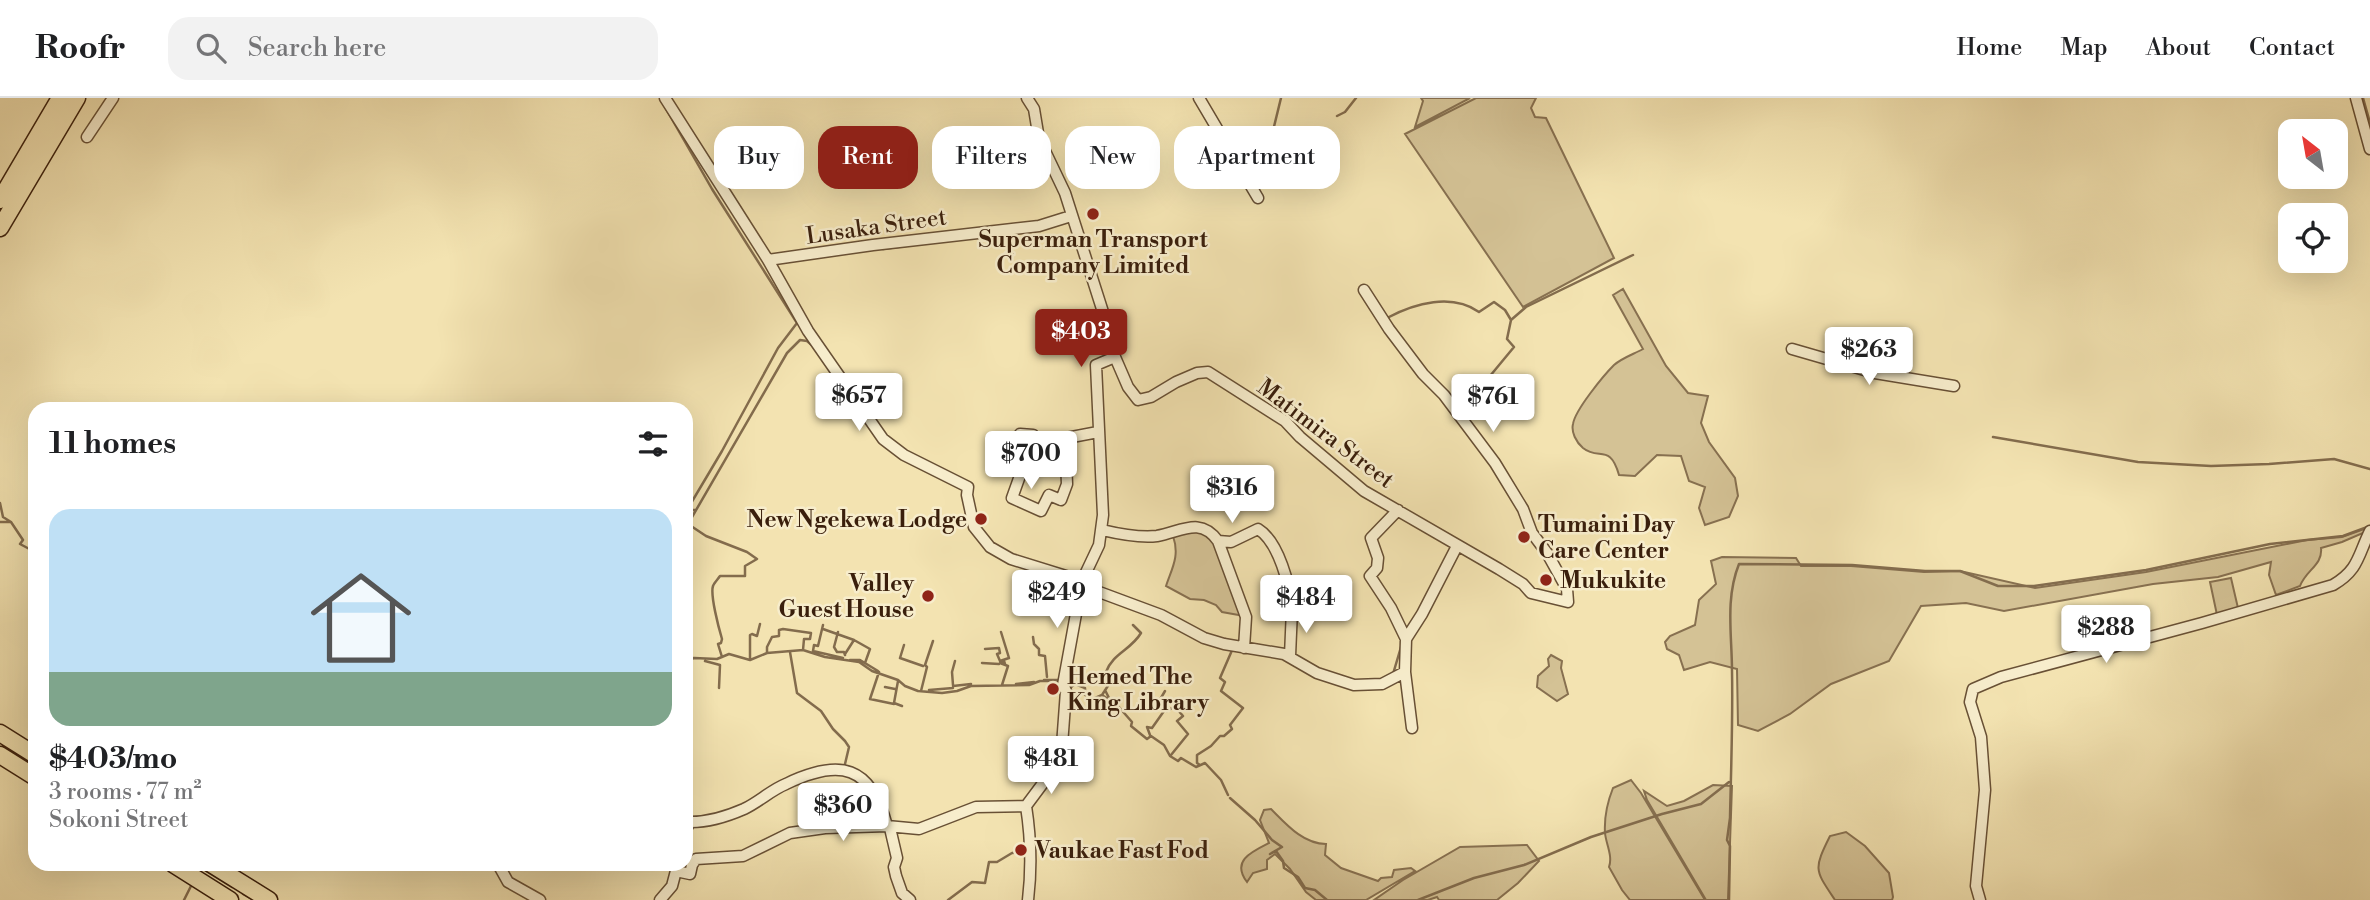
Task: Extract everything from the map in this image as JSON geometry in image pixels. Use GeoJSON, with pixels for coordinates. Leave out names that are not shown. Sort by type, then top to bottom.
{"type":"FeatureCollection","features":[{"type":"Feature","properties":{"kind":"main road"},"geometry":{"type":"LineString","coordinates":[[0,200],[60,98]]}},
{"type":"Feature","properties":{"kind":"main road"},"geometry":{"type":"LineString","coordinates":[[0,228],[77,98]]}},
{"type":"Feature","properties":{"kind":"main road"},"geometry":{"type":"LineString","coordinates":[[0,733],[28,751]]}},
{"type":"Feature","properties":{"kind":"main road"},"geometry":{"type":"LineString","coordinates":[[0,755],[28,773]]}},
{"type":"Feature","properties":{"kind":"main road"},"geometry":{"type":"LineString","coordinates":[[184,871],[230,900]]}},
{"type":"Feature","properties":{"kind":"main road"},"geometry":{"type":"LineString","coordinates":[[222,871],[269,900]]}},
{"type":"Feature","properties":{"kind":"street"},"geometry":{"type":"LineString","coordinates":[[87,137],[113,98]]}},
{"type":"Feature","properties":{"kind":"street"},"geometry":{"type":"LineString","coordinates":[[665,98],[768,260],[808,331],[883,439],[904,456],[968,487],[967,495],[974,527],[990,547],[1011,559],[1082,582],[1091,589],[1161,615],[1205,638],[1290,656],[1317,673],[1354,685],[1382,684],[1405,672]]}},
{"type":"Feature","properties":{"kind":"street"},"geometry":{"type":"LineString","coordinates":[[1027,98],[1034,110],[1038,134],[1065,193],[1115,356],[1096,365],[1102,531],[1096,553],[1082,582],[1063,685],[1066,691],[1061,759],[1026,806],[1028,833],[1032,840],[1028,900]]}},
{"type":"Feature","properties":{"kind":"street"},"geometry":{"type":"LineString","coordinates":[[1199,98],[1258,198]]}},
{"type":"Feature","properties":{"kind":"street"},"geometry":{"type":"LineString","coordinates":[[2356,98],[2370,149]]}},
{"type":"Feature","properties":{"kind":"street","name":"Lusaka Street"},"geometry":{"type":"LineString","coordinates":[[768,260],[1039,226],[1071,216]]}},
{"type":"Feature","properties":{"kind":"street","name":"Matimira Street"},"geometry":{"type":"LineString","coordinates":[[1115,356],[1128,387],[1138,400],[1152,397],[1197,373],[1212,374],[1285,421],[1353,482],[1499,569],[1523,584],[1531,593],[1568,602],[1567,589],[1547,553],[1532,533],[1523,509],[1495,463],[1452,404],[1423,374],[1364,290]]}},
{"type":"Feature","properties":{"kind":"street"},"geometry":{"type":"LineString","coordinates":[[1792,349],[1875,373],[1954,386]]}},
{"type":"Feature","properties":{"kind":"street"},"geometry":{"type":"LineString","coordinates":[[1017,453],[1047,455],[1050,460],[1066,461],[1067,484],[1061,500],[1049,495],[1041,511],[1012,498],[1022,470],[1015,468],[1017,453],[1020,434],[1034,435],[1035,444],[1098,432]]}},
{"type":"Feature","properties":{"kind":"street"},"geometry":{"type":"LineString","coordinates":[[1398,510],[1371,538],[1378,558],[1377,568],[1370,576],[1391,608],[1406,639],[1405,672],[1412,728]]}},
{"type":"Feature","properties":{"kind":"street"},"geometry":{"type":"LineString","coordinates":[[1102,531],[1156,536],[1196,527],[1210,531],[1217,541],[1246,617],[1244,648]]}},
{"type":"Feature","properties":{"kind":"street"},"geometry":{"type":"LineString","coordinates":[[1217,541],[1231,542],[1258,529],[1264,534],[1285,573],[1284,579],[1292,609],[1290,656]]}},
{"type":"Feature","properties":{"kind":"street"},"geometry":{"type":"LineString","coordinates":[[1980,900],[1976,886],[1985,790],[1981,737],[1970,702],[1973,689],[2001,677],[2333,585],[2348,576],[2356,565],[2370,531]]}},
{"type":"Feature","properties":{"kind":"street"},"geometry":{"type":"LineString","coordinates":[[1406,639],[1457,546]]}},
{"type":"Feature","properties":{"kind":"street"},"geometry":{"type":"LineString","coordinates":[[1292,609],[1315,607]]}},
{"type":"Feature","properties":{"kind":"street"},"geometry":{"type":"LineString","coordinates":[[693,822],[705,822],[745,808],[785,784],[834,768],[854,772],[864,779],[883,812],[897,858],[895,876],[902,893],[910,900]]}},
{"type":"Feature","properties":{"kind":"street"},"geometry":{"type":"LineString","coordinates":[[693,863],[696,859],[743,856],[790,833],[825,828],[919,829],[976,807],[1026,806]]}},
{"type":"Feature","properties":{"kind":"street"},"geometry":{"type":"LineString","coordinates":[[502,871],[508,882],[540,900]]}},
{"type":"Feature","properties":{"kind":"street"},"geometry":{"type":"LineString","coordinates":[[660,900],[672,886],[676,871]]}},
{"type":"Feature","properties":{"kind":"shaded area"},"geometry":{"type":"Polygon","coordinates":[[[1421,98],[1470,98],[1415,127],[1423,101],[1421,98]]]}},
{"type":"Feature","properties":{"kind":"shaded area"},"geometry":{"type":"Polygon","coordinates":[[[1476,98],[1536,98],[1531,108],[1535,117],[1546,118],[1614,258],[1523,307],[1405,134],[1476,98]]]}},
{"type":"Feature","properties":{"kind":"shaded area"},"geometry":{"type":"Polygon","coordinates":[[[1623,289],[1666,366],[1688,393],[1708,396],[1701,423],[1709,442],[1735,478],[1738,496],[1729,517],[1705,525],[1699,508],[1705,487],[1689,481],[1681,456],[1657,455],[1635,476],[1619,475],[1612,459],[1604,454],[1589,452],[1580,446],[1575,437],[1575,418],[1597,384],[1617,363],[1643,349],[1613,295],[1623,289]]]}},
{"type":"Feature","properties":{"kind":"shaded area"},"geometry":{"type":"Polygon","coordinates":[[[2370,527],[2370,530],[2342,542],[2321,548],[2317,563],[2300,586],[2276,595],[2269,575],[2271,562],[2218,577],[2153,584],[2004,611],[1966,603],[1921,606],[1889,661],[1831,684],[1790,714],[1758,731],[1738,725],[1737,669],[1710,662],[1684,670],[1679,655],[1667,649],[1665,642],[1670,636],[1695,625],[1699,600],[1716,584],[1711,561],[1722,557],[1796,558],[1801,566],[1851,566],[1924,572],[1960,571],[2035,588],[2146,572],[2307,540],[2342,537],[2370,527]]]}},
{"type":"Feature","properties":{"kind":"shaded area"},"geometry":{"type":"Polygon","coordinates":[[[1203,530],[1220,551],[1244,616],[1222,612],[1216,605],[1204,600],[1190,599],[1166,586],[1175,556],[1173,536],[1181,531],[1203,530]]]}},
{"type":"Feature","properties":{"kind":"shaded area"},"geometry":{"type":"Polygon","coordinates":[[[2231,578],[2238,608],[2217,615],[2210,582],[2231,578]]]}},
{"type":"Feature","properties":{"kind":"shaded area"},"geometry":{"type":"Polygon","coordinates":[[[1551,655],[1562,661],[1561,668],[1568,694],[1557,701],[1537,687],[1538,676],[1549,666],[1548,659],[1551,655]]]}},
{"type":"Feature","properties":{"kind":"shaded area"},"geometry":{"type":"Polygon","coordinates":[[[1631,780],[1705,900],[1630,900],[1622,890],[1609,867],[1605,821],[1613,788],[1631,780]]]}},
{"type":"Feature","properties":{"kind":"shaded area"},"geometry":{"type":"Polygon","coordinates":[[[1713,785],[1732,786],[1728,900],[1706,900],[1644,791],[1667,806],[1684,801],[1713,785]]]}},
{"type":"Feature","properties":{"kind":"shaded area"},"geometry":{"type":"Polygon","coordinates":[[[1271,809],[1302,837],[1326,844],[1325,855],[1341,868],[1378,881],[1392,877],[1394,870],[1411,868],[1415,871],[1366,900],[1316,900],[1306,892],[1290,869],[1275,854],[1267,860],[1267,869],[1253,873],[1247,882],[1241,868],[1242,863],[1250,854],[1269,843],[1260,820],[1264,810],[1271,809]]]}},
{"type":"Feature","properties":{"kind":"shaded area"},"geometry":{"type":"Polygon","coordinates":[[[1846,832],[1865,846],[1889,873],[1892,900],[1835,900],[1820,876],[1819,863],[1830,836],[1846,832]]]}},
{"type":"Feature","properties":{"kind":"shaded area"},"geometry":{"type":"Polygon","coordinates":[[[1527,845],[1539,861],[1497,900],[1439,900],[1437,897],[1428,900],[1374,900],[1460,847],[1527,845]]]}},
{"type":"Feature","properties":{"kind":"waterway"},"geometry":{"type":"LineString","coordinates":[[1274,126],[1281,98]]}},
{"type":"Feature","properties":{"kind":"waterway"},"geometry":{"type":"LineString","coordinates":[[1337,116],[1345,112],[1356,98]]}},
{"type":"Feature","properties":{"kind":"waterway"},"geometry":{"type":"LineString","coordinates":[[2363,98],[2370,123]]}},
{"type":"Feature","properties":{"kind":"waterway"},"geometry":{"type":"LineString","coordinates":[[665,107],[712,189],[797,323],[778,348],[693,500]]}},
{"type":"Feature","properties":{"kind":"waterway"},"geometry":{"type":"LineString","coordinates":[[883,249],[928,243]]}},
{"type":"Feature","properties":{"kind":"waterway"},"geometry":{"type":"LineString","coordinates":[[1490,376],[1514,347],[1507,339],[1511,320],[1526,307],[1633,255]]}},
{"type":"Feature","properties":{"kind":"waterway"},"geometry":{"type":"LineString","coordinates":[[1387,318],[1409,308],[1433,302],[1457,303],[1479,312],[1494,302],[1505,310],[1511,320]]}},
{"type":"Feature","properties":{"kind":"waterway"},"geometry":{"type":"LineString","coordinates":[[693,515],[787,353],[800,340],[807,341],[814,347]]}},
{"type":"Feature","properties":{"kind":"waterway"},"geometry":{"type":"LineString","coordinates":[[1993,437],[2138,462],[2211,466],[2334,459],[2370,469]]}},
{"type":"Feature","properties":{"kind":"waterway"},"geometry":{"type":"LineString","coordinates":[[0,503],[3,517],[11,522],[23,540],[20,544],[28,548]]}},
{"type":"Feature","properties":{"kind":"waterway"},"geometry":{"type":"LineString","coordinates":[[0,522],[11,522]]}},
{"type":"Feature","properties":{"kind":"waterway"},"geometry":{"type":"LineString","coordinates":[[1729,900],[1730,846],[1727,840],[1732,726],[1730,617],[1732,590],[1739,564],[1852,565],[1960,571],[1998,586],[2034,586],[2146,570],[2270,544],[2343,536],[2370,526]]}},
{"type":"Feature","properties":{"kind":"waterway"},"geometry":{"type":"LineString","coordinates":[[693,527],[757,559],[745,566],[745,576],[720,576],[713,586],[722,639],[718,644],[722,657]]}},
{"type":"Feature","properties":{"kind":"waterway"},"geometry":{"type":"LineString","coordinates":[[1073,607],[1075,593]]}},
{"type":"Feature","properties":{"kind":"waterway"},"geometry":{"type":"LineString","coordinates":[[750,658],[750,635],[757,636],[760,624]]}},
{"type":"Feature","properties":{"kind":"waterway"},"geometry":{"type":"LineString","coordinates":[[813,651],[814,645],[818,646],[823,625]]}},
{"type":"Feature","properties":{"kind":"waterway"},"geometry":{"type":"LineString","coordinates":[[1102,695],[1113,678],[1106,672],[1109,666],[1141,633],[1133,625]]}},
{"type":"Feature","properties":{"kind":"waterway"},"geometry":{"type":"LineString","coordinates":[[767,653],[772,637],[779,636],[779,630],[783,629],[811,633],[810,639],[804,639],[803,650]]}},
{"type":"Feature","properties":{"kind":"waterway"},"geometry":{"type":"LineString","coordinates":[[823,629],[854,640],[845,654]]}},
{"type":"Feature","properties":{"kind":"waterway"},"geometry":{"type":"LineString","coordinates":[[838,632],[834,647],[837,652],[844,652],[845,655]]}},
{"type":"Feature","properties":{"kind":"waterway"},"geometry":{"type":"LineString","coordinates":[[1001,632],[1009,658],[1000,661],[1004,661],[1005,664],[1000,663],[1008,666],[1002,685]]}},
{"type":"Feature","properties":{"kind":"waterway"},"geometry":{"type":"LineString","coordinates":[[1033,637],[1039,655],[1045,656],[1047,677]]}},
{"type":"Feature","properties":{"kind":"waterway"},"geometry":{"type":"LineString","coordinates":[[854,640],[870,649],[865,663]]}},
{"type":"Feature","properties":{"kind":"waterway"},"geometry":{"type":"LineString","coordinates":[[921,691],[927,667],[925,665],[933,641]]}},
{"type":"Feature","properties":{"kind":"waterway"},"geometry":{"type":"LineString","coordinates":[[904,645],[900,658],[923,666]]}},
{"type":"Feature","properties":{"kind":"waterway"},"geometry":{"type":"LineString","coordinates":[[1393,674],[1401,647]]}},
{"type":"Feature","properties":{"kind":"waterway"},"geometry":{"type":"LineString","coordinates":[[985,649],[999,648],[1000,653],[997,654],[1000,661]]}},
{"type":"Feature","properties":{"kind":"waterway"},"geometry":{"type":"LineString","coordinates":[[1200,765],[1197,763],[1197,755],[1232,729],[1230,725],[1243,708],[1221,691],[1225,682],[1220,678],[1233,648]]}},
{"type":"Feature","properties":{"kind":"waterway"},"geometry":{"type":"LineString","coordinates":[[693,658],[717,659],[729,654],[750,660],[767,653],[803,650],[825,657],[859,662],[872,671],[898,680],[918,691],[942,693],[971,686],[1029,685],[1040,681],[1060,681]]}},
{"type":"Feature","properties":{"kind":"waterway"},"geometry":{"type":"LineString","coordinates":[[813,651],[843,658]]}},
{"type":"Feature","properties":{"kind":"waterway"},"geometry":{"type":"LineString","coordinates":[[790,652],[797,693],[821,711],[845,741],[849,747],[845,764]]}},
{"type":"Feature","properties":{"kind":"waterway"},"geometry":{"type":"LineString","coordinates":[[850,660],[860,660],[878,671]]}},
{"type":"Feature","properties":{"kind":"waterway"},"geometry":{"type":"LineString","coordinates":[[705,661],[720,665],[719,688]]}},
{"type":"Feature","properties":{"kind":"waterway"},"geometry":{"type":"LineString","coordinates":[[953,685],[955,661]]}},
{"type":"Feature","properties":{"kind":"waterway"},"geometry":{"type":"LineString","coordinates":[[982,663],[999,664]]}},
{"type":"Feature","properties":{"kind":"waterway"},"geometry":{"type":"LineString","coordinates":[[879,672],[870,699],[894,704]]}},
{"type":"Feature","properties":{"kind":"waterway"},"geometry":{"type":"LineString","coordinates":[[1044,680],[1058,680]]}},
{"type":"Feature","properties":{"kind":"waterway"},"geometry":{"type":"LineString","coordinates":[[898,681],[894,703],[902,706]]}},
{"type":"Feature","properties":{"kind":"waterway"},"geometry":{"type":"LineString","coordinates":[[1016,684],[1034,682]]}},
{"type":"Feature","properties":{"kind":"waterway"},"geometry":{"type":"LineString","coordinates":[[953,686],[971,684]]}},
{"type":"Feature","properties":{"kind":"waterway"},"geometry":{"type":"LineString","coordinates":[[1066,686],[1070,688],[1075,684],[1085,688],[1085,695],[1093,699],[1102,695],[1118,706],[1132,722],[1131,726],[1147,739],[1151,736],[1164,745],[1170,756],[1178,761],[1181,758],[1196,767],[1205,763],[1221,780],[1228,795]]}},
{"type":"Feature","properties":{"kind":"waterway"},"geometry":{"type":"LineString","coordinates":[[885,687],[895,689]]}},
{"type":"Feature","properties":{"kind":"waterway"},"geometry":{"type":"LineString","coordinates":[[929,690],[953,688]]}},
{"type":"Feature","properties":{"kind":"waterway"},"geometry":{"type":"LineString","coordinates":[[1105,690],[1108,701]]}},
{"type":"Feature","properties":{"kind":"waterway"},"geometry":{"type":"LineString","coordinates":[[1158,703],[1165,691]]}},
{"type":"Feature","properties":{"kind":"waterway"},"geometry":{"type":"LineString","coordinates":[[1158,703],[1167,711],[1177,709],[1183,716],[1177,721],[1188,734],[1171,755]]}},
{"type":"Feature","properties":{"kind":"waterway"},"geometry":{"type":"LineString","coordinates":[[1150,735],[1147,727],[1152,728],[1164,711]]}},
{"type":"Feature","properties":{"kind":"waterway"},"geometry":{"type":"LineString","coordinates":[[845,766],[860,772]]}},
{"type":"Feature","properties":{"kind":"waterway"},"geometry":{"type":"LineString","coordinates":[[1418,900],[1474,878],[1524,865],[1591,837],[1701,804],[1729,782]]}},
{"type":"Feature","properties":{"kind":"waterway"},"geometry":{"type":"LineString","coordinates":[[1230,798],[1282,847],[1270,854],[1276,851],[1284,868],[1298,877],[1305,888],[1315,890],[1327,900]]}},
{"type":"Feature","properties":{"kind":"waterway"},"geometry":{"type":"LineString","coordinates":[[948,900],[972,882],[985,883],[989,862],[997,862],[1012,853],[1027,852]]}},
{"type":"Feature","properties":{"kind":"waterway"},"geometry":{"type":"LineString","coordinates":[[206,871],[232,887]]}},
{"type":"Feature","properties":{"kind":"waterway"},"geometry":{"type":"LineString","coordinates":[[184,900],[193,882]]}},
{"type":"Feature","properties":{"kind":"waterway"},"geometry":{"type":"LineString","coordinates":[[243,894],[254,900]]}},
{"type":"Feature","properties":{"kind":"place","name":"Superman Transport Company Limited"},"geometry":{"type":"Point","coordinates":[1093,214]}},
{"type":"Feature","properties":{"kind":"place","name":"New Ngekewa Lodge"},"geometry":{"type":"Point","coordinates":[981,519]}},
{"type":"Feature","properties":{"kind":"place","name":"Tumaini Day Care Center"},"geometry":{"type":"Point","coordinates":[1524,537]}},
{"type":"Feature","properties":{"kind":"place","name":"Mukukite"},"geometry":{"type":"Point","coordinates":[1546,580]}},
{"type":"Feature","properties":{"kind":"place","name":"Valley Guest House"},"geometry":{"type":"Point","coordinates":[928,596]}},
{"type":"Feature","properties":{"kind":"place","name":"Hemed The King Library"},"geometry":{"type":"Point","coordinates":[1053,689]}},
{"type":"Feature","properties":{"kind":"place","name":"Vaukae Fast Fod"},"geometry":{"type":"Point","coordinates":[1021,850]}}]}
